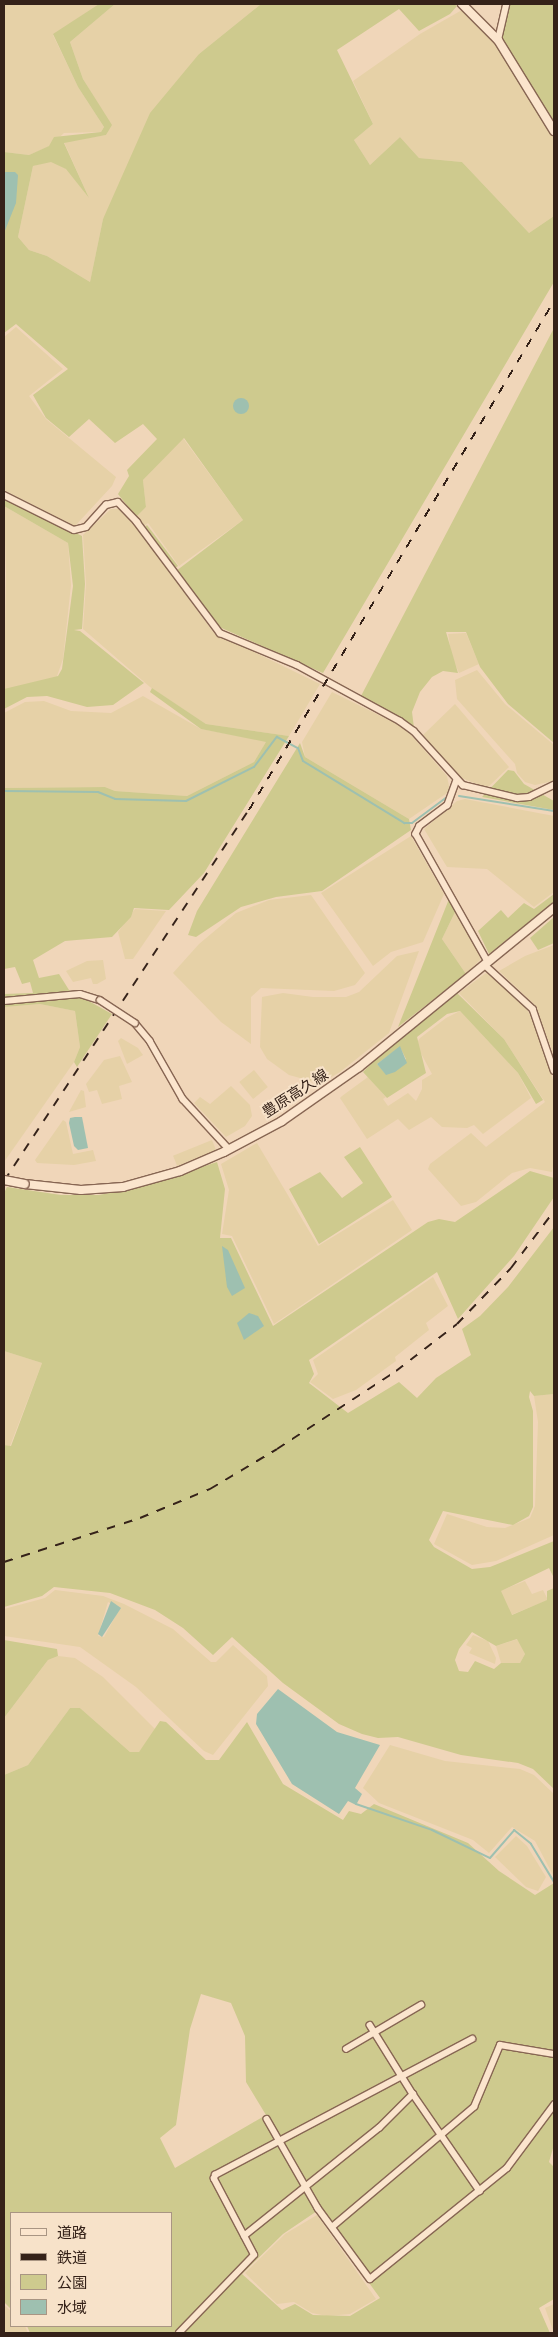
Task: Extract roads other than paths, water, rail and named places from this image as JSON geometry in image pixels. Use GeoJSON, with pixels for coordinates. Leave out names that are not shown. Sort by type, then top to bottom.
{"type":"FeatureCollection","features":[{"type":"Feature","properties":{"kind":"main road"},"geometry":{"type":"LineString","coordinates":[[462,4],[498,40],[554,131]]}},
{"type":"Feature","properties":{"kind":"main road","name":"豊原高久線"},"geometry":{"type":"LineString","coordinates":[[4,1180],[82,1190],[123,1187],[180,1171],[229,1149],[313,1100],[554,908]]}},
{"type":"Feature","properties":{"kind":"street"},"geometry":{"type":"LineString","coordinates":[[498,40],[506,4]]}},
{"type":"Feature","properties":{"kind":"street"},"geometry":{"type":"LineString","coordinates":[[4,496],[74,530],[86,527],[111,502],[124,506],[220,633],[297,665],[400,721],[414,731],[457,780],[471,788],[517,798],[529,797],[554,785]]}},
{"type":"Feature","properties":{"kind":"street"},"geometry":{"type":"LineString","coordinates":[[457,780],[448,805],[420,826],[416,834],[487,963],[533,1008],[554,1070]]}},
{"type":"Feature","properties":{"kind":"street"},"geometry":{"type":"LineString","coordinates":[[4,1001],[80,994],[100,1000],[135,1023],[150,1042],[183,1099],[229,1149]]}},
{"type":"Feature","properties":{"kind":"street"},"geometry":{"type":"LineString","coordinates":[[346,2049],[421,2005]]}},
{"type":"Feature","properties":{"kind":"street"},"geometry":{"type":"LineString","coordinates":[[370,2025],[401,2076],[480,2191]]}},
{"type":"Feature","properties":{"kind":"street"},"geometry":{"type":"LineString","coordinates":[[179,2333],[254,2255],[214,2179],[215,2174],[472,2039]]}},
{"type":"Feature","properties":{"kind":"street"},"geometry":{"type":"LineString","coordinates":[[332,2227],[474,2107],[500,2045],[554,2054]]}},
{"type":"Feature","properties":{"kind":"street"},"geometry":{"type":"LineString","coordinates":[[244,2236],[379,2128],[413,2094]]}},
{"type":"Feature","properties":{"kind":"street"},"geometry":{"type":"LineString","coordinates":[[268,2119],[332,2227],[370,2279],[507,2168],[554,2105]]}},
{"type":"Feature","properties":{"kind":"water"},"geometry":{"type":"Polygon","coordinates":[[[4,172],[15,172],[18,175],[16,203],[4,233],[4,172]]]}},
{"type":"Feature","properties":{"kind":"water"},"geometry":{"type":"Polygon","coordinates":[[[241,398],[249,406],[241,414],[233,406],[241,398]]]}},
{"type":"Feature","properties":{"kind":"water"},"geometry":{"type":"Polygon","coordinates":[[[400,1046],[407,1063],[395,1072],[386,1075],[377,1064],[400,1046]]]}},
{"type":"Feature","properties":{"kind":"water"},"geometry":{"type":"Polygon","coordinates":[[[82,1117],[88,1148],[78,1150],[74,1146],[69,1123],[70,1118],[82,1117]]]}},
{"type":"Feature","properties":{"kind":"water"},"geometry":{"type":"Polygon","coordinates":[[[222,1246],[228,1250],[245,1288],[232,1296],[227,1287],[222,1246]]]}},
{"type":"Feature","properties":{"kind":"water"},"geometry":{"type":"Polygon","coordinates":[[[249,1313],[258,1316],[264,1326],[244,1340],[237,1323],[249,1313]]]}},
{"type":"Feature","properties":{"kind":"water"},"geometry":{"type":"Polygon","coordinates":[[[111,1601],[121,1608],[102,1637],[98,1634],[111,1601]]]}},
{"type":"Feature","properties":{"kind":"water"},"geometry":{"type":"Polygon","coordinates":[[[278,1689],[337,1732],[380,1745],[355,1788],[362,1794],[356,1805],[348,1801],[339,1814],[292,1784],[256,1724],[257,1714],[278,1689]]]}},
{"type":"Feature","properties":{"kind":"waterway"},"geometry":{"type":"LineString","coordinates":[[4,791],[98,792],[115,799],[186,801],[254,767],[277,737],[298,748],[303,761],[404,823],[412,823],[447,797]]}},
{"type":"Feature","properties":{"kind":"waterway"},"geometry":{"type":"LineString","coordinates":[[459,796],[554,811]]}},
{"type":"Feature","properties":{"kind":"waterway"},"geometry":{"type":"LineString","coordinates":[[356,1804],[432,1830],[490,1858],[514,1830],[531,1844],[554,1882]]}},
{"type":"Feature","properties":{"kind":"railway"},"geometry":{"type":"LineString","coordinates":[[4,1181],[249,810],[554,301]]}},
{"type":"Feature","properties":{"kind":"railway"},"geometry":{"type":"LineString","coordinates":[[4,1562],[140,1518],[210,1489],[277,1449],[396,1371],[457,1324],[511,1268],[554,1211]]}}]}
